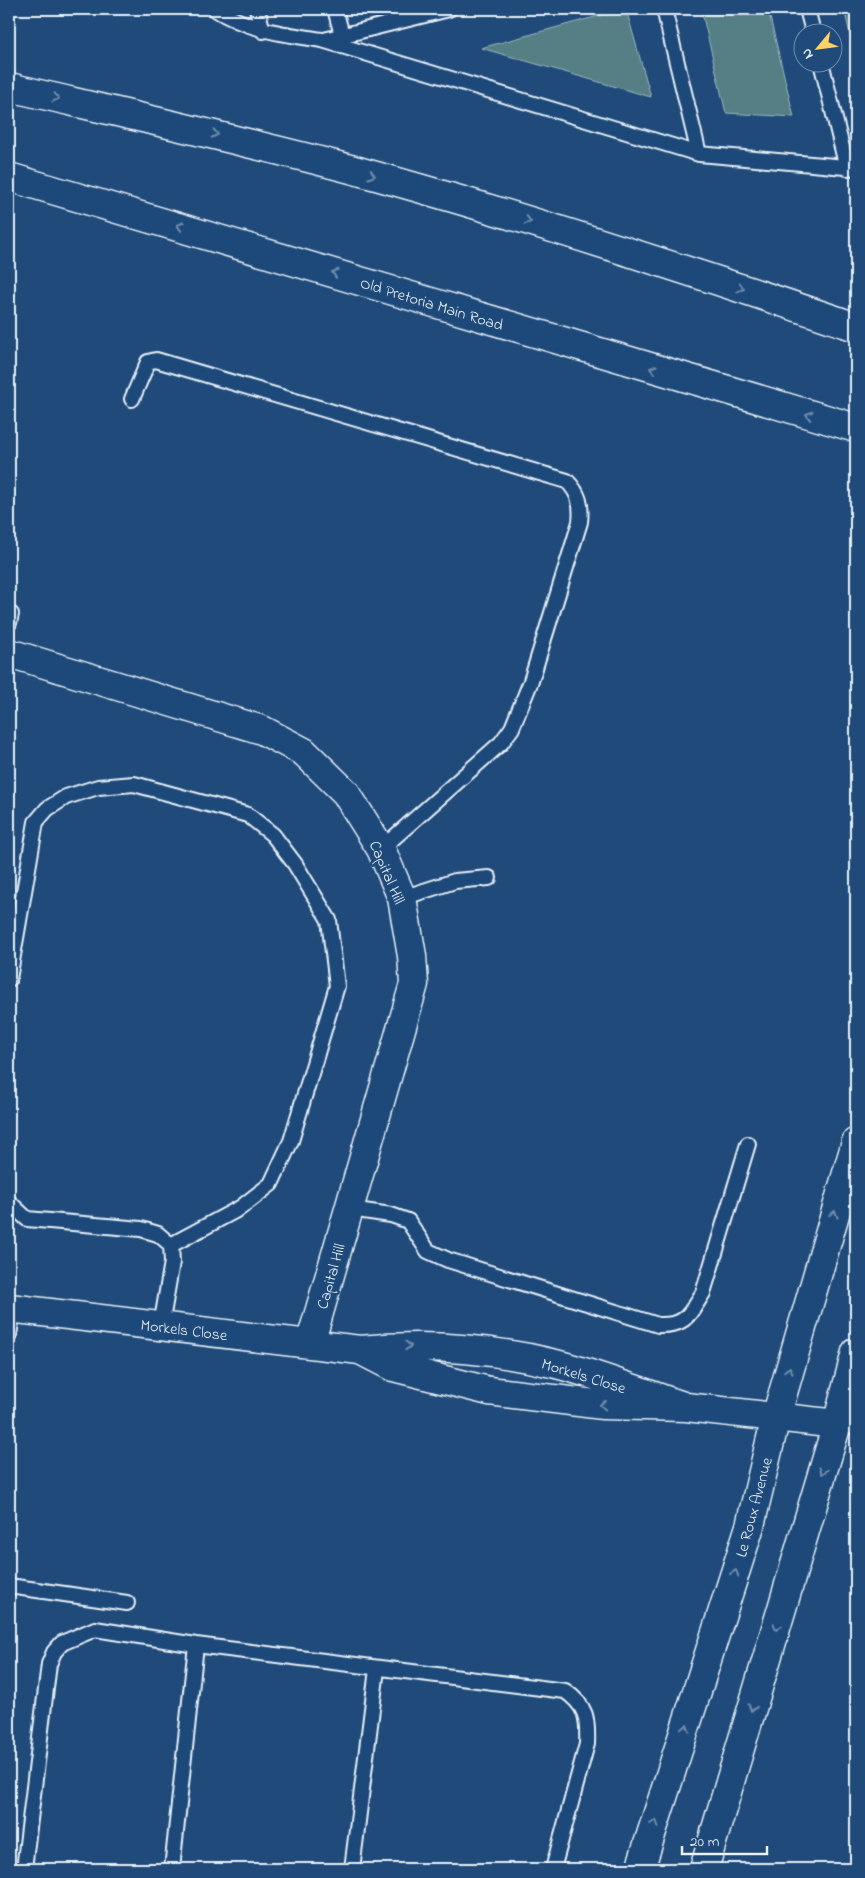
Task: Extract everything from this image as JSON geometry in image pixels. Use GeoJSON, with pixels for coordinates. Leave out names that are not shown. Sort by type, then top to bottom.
{"type":"FeatureCollection","features":[{"type":"Feature","properties":{"kind":"main road"},"geometry":{"type":"LineString","coordinates":[[9,87],[231,138],[359,171],[695,272],[856,327]]}},
{"type":"Feature","properties":{"kind":"main road","name":"Old Pretoria Main Road"},"geometry":{"type":"LineString","coordinates":[[9,177],[190,229],[566,344],[856,428]]}},
{"type":"Feature","properties":{"kind":"main road","name":"Capital Hill"},"geometry":{"type":"LineString","coordinates":[[9,654],[262,730],[304,752],[346,793],[381,849],[402,898],[412,956],[414,984],[310,1344]]}},
{"type":"Feature","properties":{"kind":"main road","name":"Le Roux Avenue"},"geometry":{"type":"LineString","coordinates":[[640,1869],[750,1526],[776,1417],[856,1142]]}},
{"type":"Feature","properties":{"kind":"main road","name":"Morkels Close"},"geometry":{"type":"LineString","coordinates":[[11,1308],[360,1350],[398,1346],[498,1354],[557,1365],[686,1407]]}},
{"type":"Feature","properties":{"kind":"main road","name":"Morkels Close"},"geometry":{"type":"LineString","coordinates":[[360,1350],[392,1367],[490,1391],[603,1405],[686,1407],[847,1426]]}},
{"type":"Feature","properties":{"kind":"main road"},"geometry":{"type":"LineString","coordinates":[[704,1869],[847,1426],[856,1352]]}},
{"type":"Feature","properties":{"kind":"lane"},"geometry":{"type":"LineString","coordinates":[[215,9],[226,16],[263,31],[322,40],[700,154],[852,168],[823,72]]}},
{"type":"Feature","properties":{"kind":"lane"},"geometry":{"type":"LineString","coordinates":[[257,9],[263,31]]}},
{"type":"Feature","properties":{"kind":"lane"},"geometry":{"type":"LineString","coordinates":[[335,9],[342,35]]}},
{"type":"Feature","properties":{"kind":"lane"},"geometry":{"type":"LineString","coordinates":[[322,40],[449,9]]}},
{"type":"Feature","properties":{"kind":"lane"},"geometry":{"type":"LineString","coordinates":[[664,9],[700,154]]}},
{"type":"Feature","properties":{"kind":"lane"},"geometry":{"type":"LineString","coordinates":[[807,9],[810,22]]}},
{"type":"Feature","properties":{"kind":"lane"},"geometry":{"type":"LineString","coordinates":[[132,399],[148,362],[156,360],[567,481],[577,490],[581,509],[580,522],[531,681],[512,728],[501,743],[381,849]]}},
{"type":"Feature","properties":{"kind":"lane"},"geometry":{"type":"LineString","coordinates":[[9,979],[36,822],[47,809],[66,797],[98,787],[134,784],[248,815],[273,835],[295,864],[329,920],[337,986],[291,1141],[271,1184],[240,1208],[171,1245]]}},
{"type":"Feature","properties":{"kind":"lane"},"geometry":{"type":"LineString","coordinates":[[402,898],[455,881],[489,878]]}},
{"type":"Feature","properties":{"kind":"lane"},"geometry":{"type":"LineString","coordinates":[[350,1209],[391,1215],[408,1222],[428,1251],[448,1260],[658,1325],[674,1325],[690,1315],[703,1293],[748,1144]]}},
{"type":"Feature","properties":{"kind":"lane"},"geometry":{"type":"LineString","coordinates":[[9,1202],[27,1219],[141,1229],[158,1234],[171,1245],[172,1262],[161,1326]]}},
{"type":"Feature","properties":{"kind":"lane"},"geometry":{"type":"LineString","coordinates":[[9,1335],[11,1308]]}},
{"type":"Feature","properties":{"kind":"lane"},"geometry":{"type":"LineString","coordinates":[[9,1586],[127,1603]]}},
{"type":"Feature","properties":{"kind":"lane"},"geometry":{"type":"LineString","coordinates":[[24,1869],[49,1664],[54,1652],[62,1643],[95,1629],[196,1645],[377,1669],[565,1691],[581,1705],[588,1722],[585,1754],[553,1869]]}},
{"type":"Feature","properties":{"kind":"lane"},"geometry":{"type":"LineString","coordinates":[[172,1869],[196,1645]]}},
{"type":"Feature","properties":{"kind":"lane"},"geometry":{"type":"LineString","coordinates":[[352,1869],[377,1669]]}},
{"type":"Feature","properties":{"kind":"green space"},"geometry":{"type":"Polygon","coordinates":[[[624,9],[626,9],[651,97],[481,48],[624,9]]]}},
{"type":"Feature","properties":{"kind":"green space"},"geometry":{"type":"Polygon","coordinates":[[[701,9],[768,9],[794,117],[726,113],[701,9]]]}},
{"type":"Feature","properties":{"kind":"green space"},"geometry":{"type":"Polygon","coordinates":[[[844,9],[856,9],[856,59],[844,9]]]}}]}
